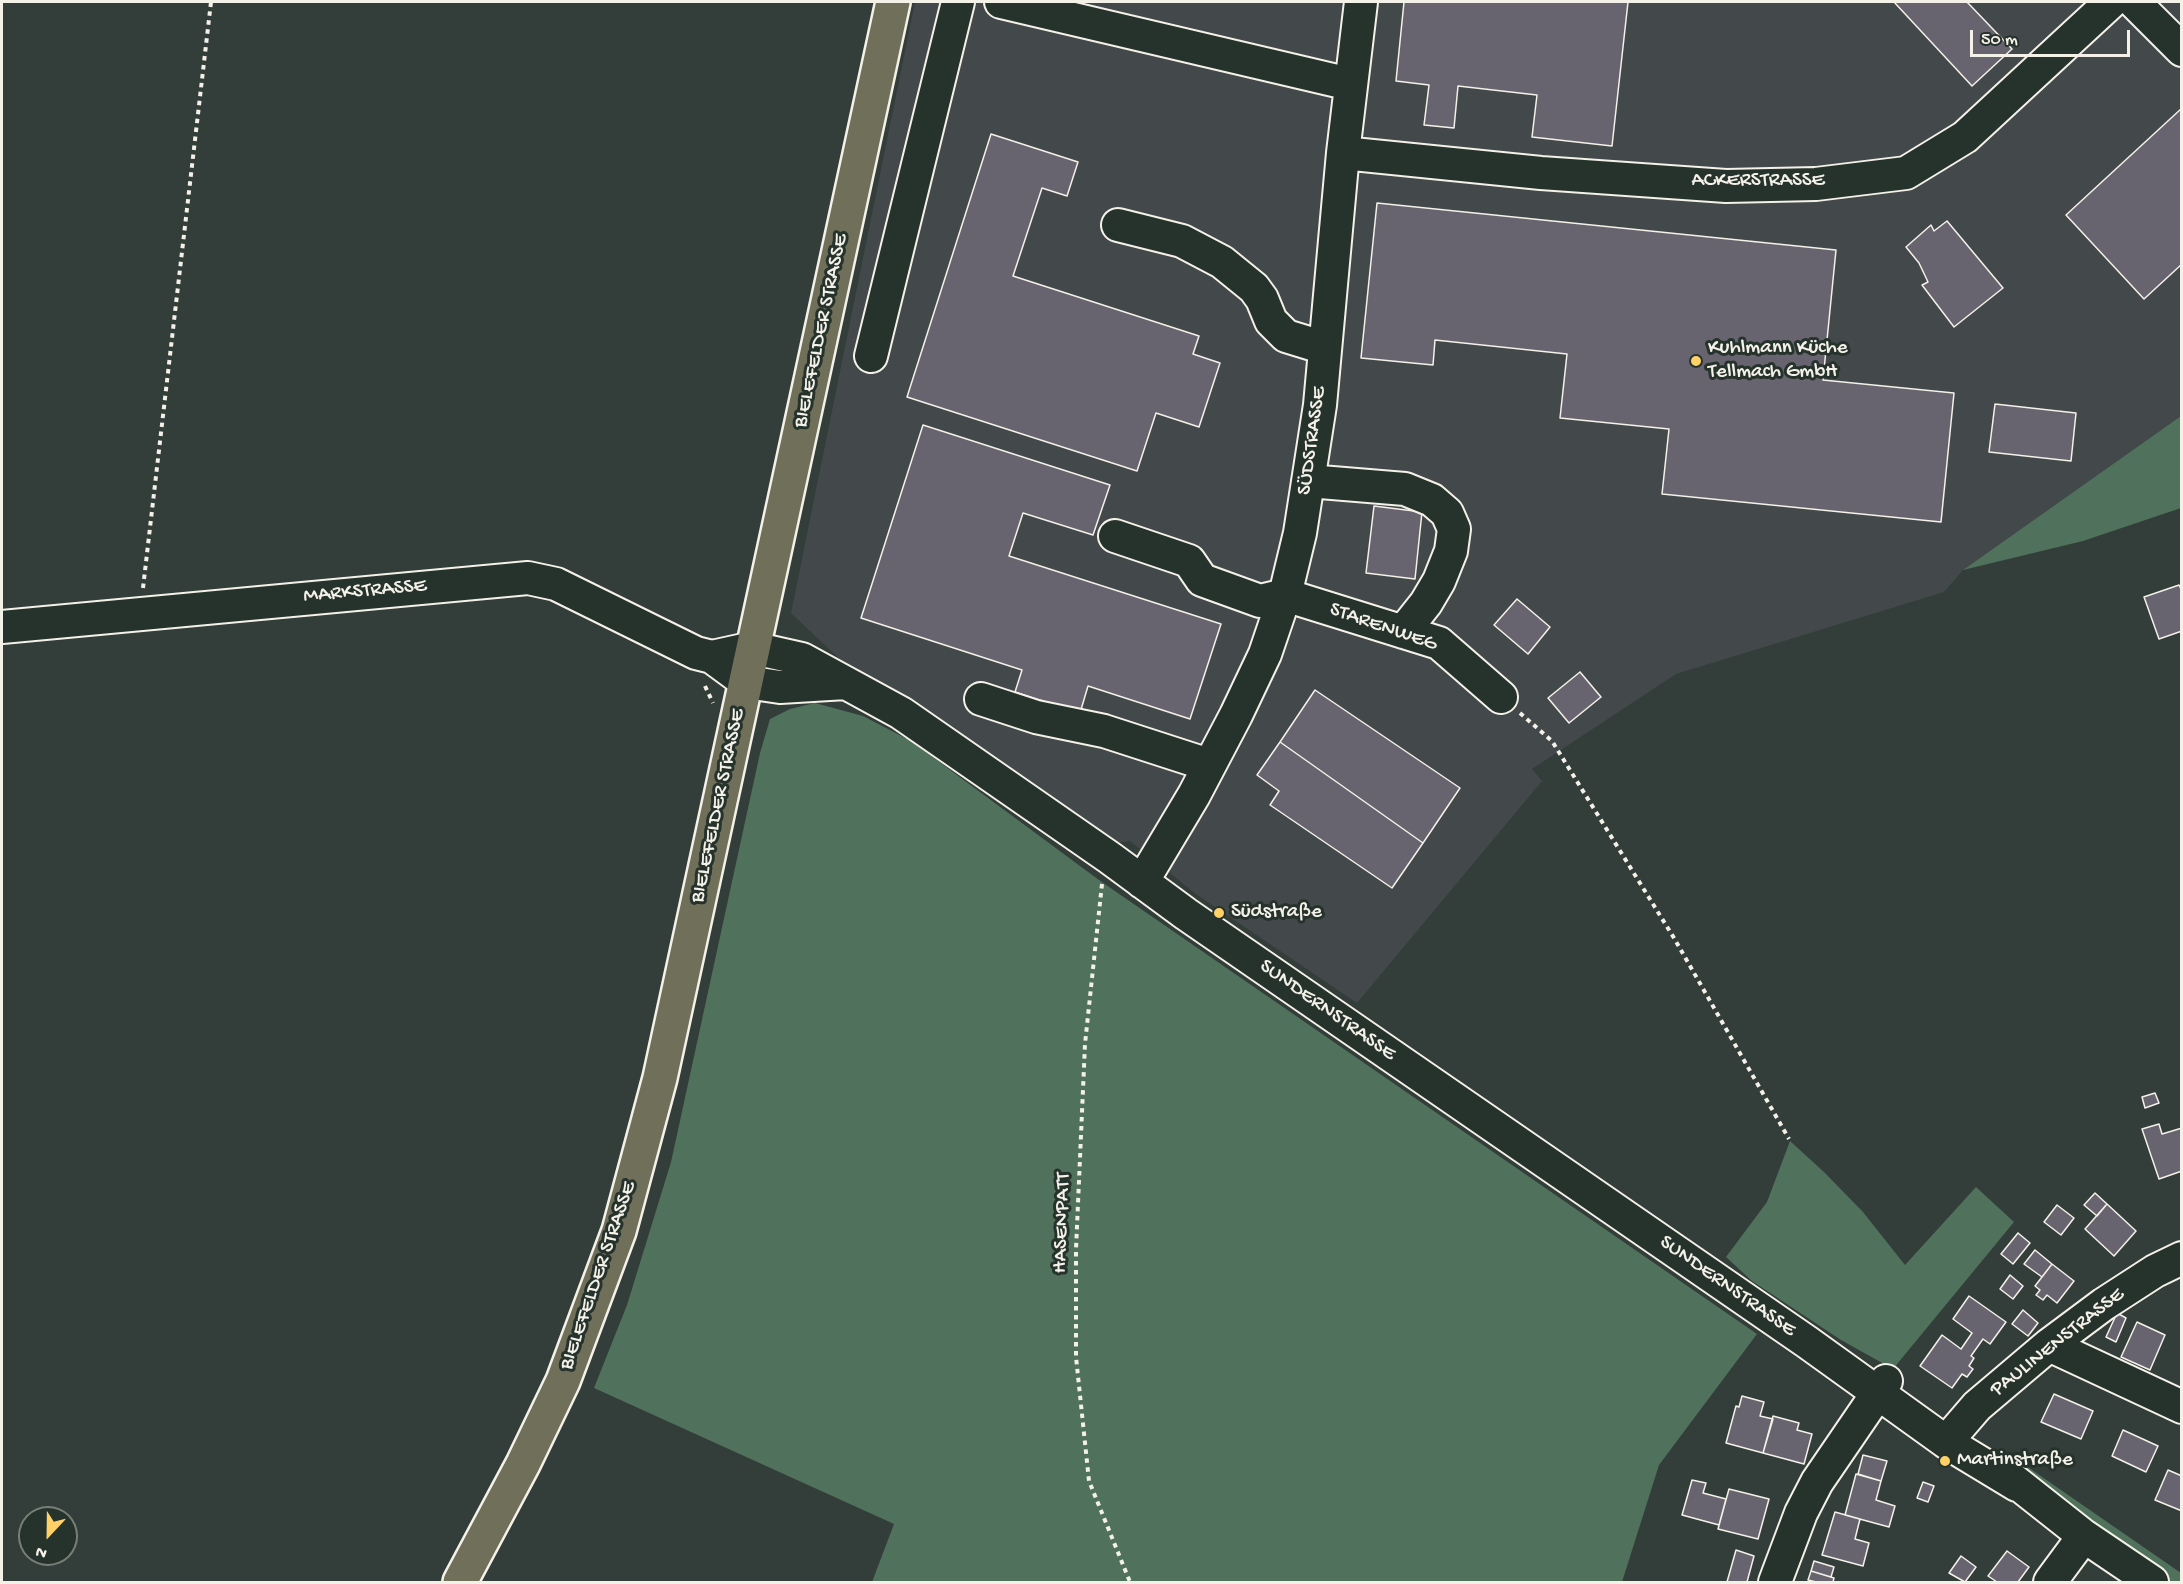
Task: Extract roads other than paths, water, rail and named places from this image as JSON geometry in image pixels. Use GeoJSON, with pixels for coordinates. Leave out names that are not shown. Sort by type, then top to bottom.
{"type":"FeatureCollection","features":[{"type":"Feature","properties":{"kind":"main road","name":"BIELEFELDER STRASSE"},"geometry":{"type":"LineString","coordinates":[[460,1582],[524,1464],[563,1381],[619,1231],[660,1078],[893,2]]}},
{"type":"Feature","properties":{"kind":"street"},"geometry":{"type":"LineString","coordinates":[[871,356],[958,2]]}},
{"type":"Feature","properties":{"kind":"street"},"geometry":{"type":"LineString","coordinates":[[1001,2],[1350,84]]}},
{"type":"Feature","properties":{"kind":"street","name":"SÜDSTRASSE"},"geometry":{"type":"LineString","coordinates":[[1142,882],[1209,765],[1265,654],[1284,595],[1300,533],[1320,405],[1343,153],[1360,2]]}},
{"type":"Feature","properties":{"kind":"street","name":"ACKERSTRASSE"},"geometry":{"type":"LineString","coordinates":[[1343,153],[1541,173],[1726,186],[1816,184],[1906,173],[1965,137],[2111,2]]}},
{"type":"Feature","properties":{"kind":"street"},"geometry":{"type":"LineString","coordinates":[[2134,2],[2179,43]]}},
{"type":"Feature","properties":{"kind":"street"},"geometry":{"type":"LineString","coordinates":[[1118,225],[1182,241],[1222,262],[1254,288],[1262,299],[1271,321],[1286,336],[1325,348]]}},
{"type":"Feature","properties":{"kind":"street"},"geometry":{"type":"LineString","coordinates":[[1308,481],[1405,489],[1432,500],[1447,513],[1454,529],[1451,550],[1439,581],[1426,603],[1403,632]]}},
{"type":"Feature","properties":{"kind":"street"},"geometry":{"type":"LineString","coordinates":[[1115,536],[1189,561],[1202,580],[1260,601],[1284,595]]}},
{"type":"Feature","properties":{"kind":"street","name":"MARKSTRASSE"},"geometry":{"type":"LineString","coordinates":[[2,627],[528,578],[556,584],[696,653],[704,669],[743,696]]}},
{"type":"Feature","properties":{"kind":"street","name":"STARENWEG"},"geometry":{"type":"LineString","coordinates":[[1284,595],[1439,643],[1501,697]]}},
{"type":"Feature","properties":{"kind":"street"},"geometry":{"type":"LineString","coordinates":[[704,669],[753,648]]}},
{"type":"Feature","properties":{"kind":"street","name":"SUNDERNSTRASSE"},"geometry":{"type":"LineString","coordinates":[[753,648],[802,659],[901,713],[1806,1342],[1881,1387],[1951,1436],[2084,1536],[2152,1582]]}},
{"type":"Feature","properties":{"kind":"street"},"geometry":{"type":"LineString","coordinates":[[743,696],[780,687],[846,683]]}},
{"type":"Feature","properties":{"kind":"street"},"geometry":{"type":"LineString","coordinates":[[981,699],[1036,717],[1104,731],[1209,765]]}},
{"type":"Feature","properties":{"kind":"street","name":"PAULINENSTRASSE"},"geometry":{"type":"LineString","coordinates":[[1951,1436],[1977,1406],[2049,1346],[2104,1304],[2155,1271],[2181,1258]]}},
{"type":"Feature","properties":{"kind":"street"},"geometry":{"type":"LineString","coordinates":[[2049,1346],[2181,1407]]}},
{"type":"Feature","properties":{"kind":"street"},"geometry":{"type":"LineString","coordinates":[[1775,1582],[1801,1514],[1817,1482],[1881,1387]]}},
{"type":"Feature","properties":{"kind":"street"},"geometry":{"type":"LineString","coordinates":[[2050,1582],[2084,1536]]}},
{"type":"Feature","properties":{"kind":"place","name":"Kuhlmann Küche Tellmach GmbH"},"geometry":{"type":"Point","coordinates":[1696,361]}},
{"type":"Feature","properties":{"kind":"place","name":"Südstraße"},"geometry":{"type":"Point","coordinates":[1219,913]}},
{"type":"Feature","properties":{"kind":"place","name":"Martinstraße"},"geometry":{"type":"Point","coordinates":[1945,1461]}}]}
